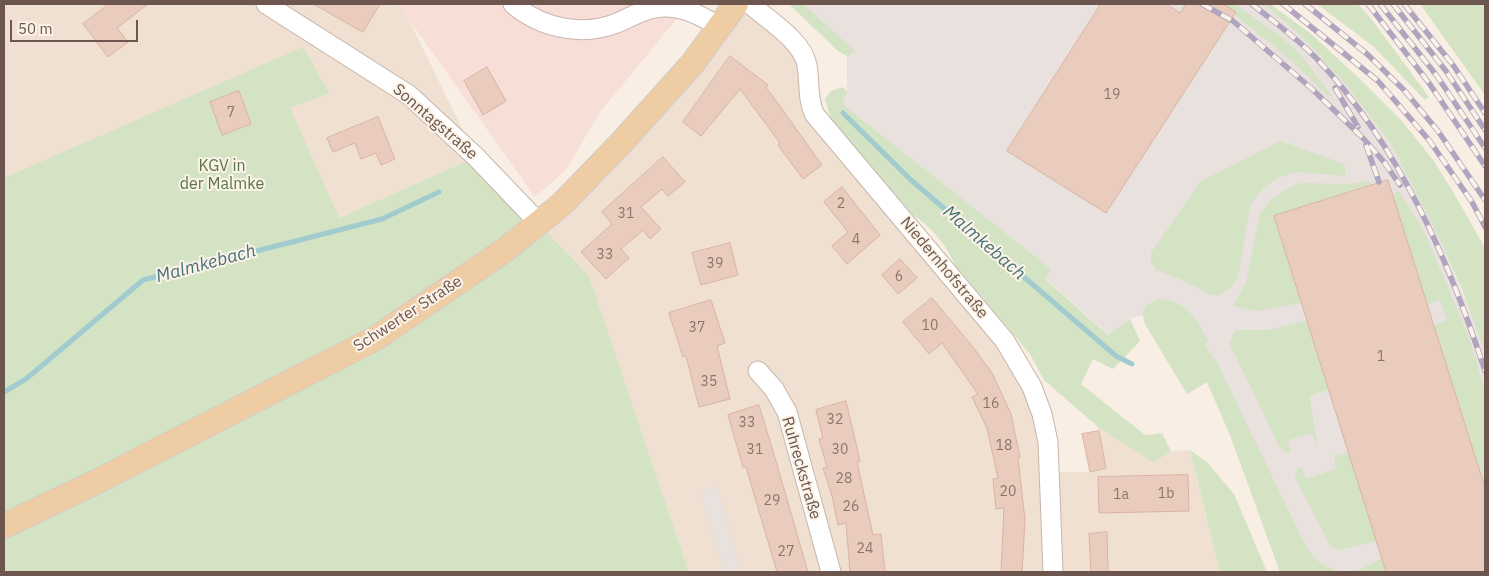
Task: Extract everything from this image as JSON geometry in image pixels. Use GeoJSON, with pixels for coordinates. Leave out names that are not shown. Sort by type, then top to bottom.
{"type":"FeatureCollection","features":[{"type":"Feature","properties":{"kind":"main road","name":"Schwerter Straße"},"geometry":{"type":"LineString","coordinates":[[4,526],[98,481],[376,338],[540,224],[562,204],[662,98],[720,27],[736,4]]}},
{"type":"Feature","properties":{"kind":"street","name":"Sonntagstraße"},"geometry":{"type":"LineString","coordinates":[[266,4],[409,95],[476,157],[540,224]]}},
{"type":"Feature","properties":{"kind":"street"},"geometry":{"type":"LineString","coordinates":[[513,4],[525,14],[539,21],[566,28],[606,27],[642,12],[665,7],[692,11],[720,27]]}},
{"type":"Feature","properties":{"kind":"street","name":"Niedernhofstraße"},"geometry":{"type":"LineString","coordinates":[[750,4],[791,40],[804,56],[809,78],[811,108],[814,115],[1005,342],[1032,387],[1042,414],[1048,442],[1053,572]]}},
{"type":"Feature","properties":{"kind":"street","name":"Ruhreckstraße"},"geometry":{"type":"LineString","coordinates":[[758,371],[774,389],[787,412],[831,572]]}},
{"type":"Feature","properties":{"kind":"shaded area"},"geometry":{"type":"Polygon","coordinates":[[[4,4],[398,4],[405,12],[476,157],[339,218],[4,267],[4,4]]]}},
{"type":"Feature","properties":{"kind":"shaded area"},"geometry":{"type":"Polygon","coordinates":[[[398,4],[689,4],[600,112],[565,171],[535,197],[398,4]]]}},
{"type":"Feature","properties":{"kind":"shaded area"},"geometry":{"type":"Polygon","coordinates":[[[736,4],[791,40],[811,107],[1017,359],[1050,472],[1089,472],[1106,468],[1098,427],[1154,463],[1171,451],[1190,450],[1220,572],[689,572],[589,276],[540,224],[736,4]]]}},
{"type":"Feature","properties":{"kind":"shaded area"},"geometry":{"type":"Polygon","coordinates":[[[789,4],[1265,5],[1304,39],[1347,86],[1391,144],[1440,240],[1480,334],[1485,352],[1485,572],[1280,572],[1230,435],[1207,382],[1187,394],[1145,324],[1143,315],[1130,319],[1109,335],[1045,278],[1051,269],[845,106],[843,101],[847,92],[847,56],[789,4]]]}},
{"type":"Feature","properties":{"kind":"shaded area"},"geometry":{"type":"Polygon","coordinates":[[[717,485],[741,572],[724,572],[700,492],[717,485]]]}},
{"type":"Feature","properties":{"kind":"green space"},"geometry":{"type":"Polygon","coordinates":[[[789,4],[803,4],[855,51],[847,56],[838,51],[789,4]]]}},
{"type":"Feature","properties":{"kind":"green space"},"geometry":{"type":"Polygon","coordinates":[[[1223,4],[1236,5],[1280,36],[1299,53],[1332,96],[1327,95],[1292,61],[1234,14],[1236,12],[1223,4]]]}},
{"type":"Feature","properties":{"kind":"green space"},"geometry":{"type":"Polygon","coordinates":[[[1264,4],[1270,4],[1310,33],[1359,78],[1401,120],[1433,160],[1485,248],[1485,352],[1462,289],[1440,240],[1391,144],[1347,86],[1304,39],[1264,4]]]}},
{"type":"Feature","properties":{"kind":"green space"},"geometry":{"type":"Polygon","coordinates":[[[1317,4],[1358,4],[1429,97],[1425,100],[1373,46],[1317,4]]]}},
{"type":"Feature","properties":{"kind":"green space"},"geometry":{"type":"Polygon","coordinates":[[[1420,4],[1485,4],[1485,95],[1420,4]]]}},
{"type":"Feature","properties":{"kind":"green space","name":"KGV in der Malmke"},"geometry":{"type":"Polygon","coordinates":[[[303,47],[329,93],[290,108],[339,218],[476,157],[589,276],[689,572],[4,572],[4,178],[303,47]]]}},
{"type":"Feature","properties":{"kind":"green space"},"geometry":{"type":"Polygon","coordinates":[[[843,87],[847,92],[843,101],[845,106],[1051,269],[1045,279],[1108,335],[1130,319],[1140,341],[1113,369],[1093,359],[1081,384],[1145,435],[1162,433],[1171,451],[1154,463],[1098,427],[1044,380],[1030,354],[955,265],[938,237],[913,215],[831,119],[825,99],[831,91],[843,87]]]}},
{"type":"Feature","properties":{"kind":"green space"},"geometry":{"type":"Polygon","coordinates":[[[1280,141],[1344,164],[1346,176],[1299,172],[1278,177],[1264,188],[1250,205],[1238,277],[1231,288],[1219,295],[1212,295],[1180,279],[1156,270],[1151,262],[1151,253],[1200,182],[1280,141]]]}},
{"type":"Feature","properties":{"kind":"green space"},"geometry":{"type":"Polygon","coordinates":[[[1369,181],[1372,184],[1274,216],[1301,303],[1256,311],[1233,306],[1246,282],[1260,213],[1271,200],[1284,190],[1300,183],[1347,184],[1369,181]]]}},
{"type":"Feature","properties":{"kind":"green space"},"geometry":{"type":"Polygon","coordinates":[[[1399,191],[1424,232],[1435,257],[1468,335],[1485,391],[1485,488],[1434,326],[1447,320],[1440,300],[1427,305],[1392,194],[1399,191]]]}},
{"type":"Feature","properties":{"kind":"green space"},"geometry":{"type":"Polygon","coordinates":[[[1162,299],[1185,308],[1195,319],[1208,341],[1205,343],[1213,359],[1215,358],[1306,547],[1323,565],[1333,570],[1346,572],[1280,572],[1230,435],[1207,382],[1187,394],[1145,324],[1143,314],[1146,307],[1152,302],[1162,299]]]}},
{"type":"Feature","properties":{"kind":"green space"},"geometry":{"type":"Polygon","coordinates":[[[1307,320],[1329,389],[1309,396],[1317,443],[1312,433],[1287,440],[1291,452],[1285,452],[1280,448],[1229,342],[1236,330],[1270,330],[1307,320]]]}},
{"type":"Feature","properties":{"kind":"green space"},"geometry":{"type":"Polygon","coordinates":[[[1190,450],[1207,462],[1234,494],[1267,572],[1220,572],[1190,450]]]}},
{"type":"Feature","properties":{"kind":"green space"},"geometry":{"type":"Polygon","coordinates":[[[1349,452],[1377,541],[1338,550],[1330,545],[1295,478],[1297,469],[1301,467],[1306,479],[1336,469],[1334,456],[1349,452]]]}},
{"type":"Feature","properties":{"kind":"green space"},"geometry":{"type":"Polygon","coordinates":[[[1382,558],[1386,572],[1357,572],[1357,571],[1382,558]]]}},
{"type":"Feature","properties":{"kind":"building"},"geometry":{"type":"Polygon","coordinates":[[[109,4],[148,4],[117,28],[128,42],[108,57],[83,24],[109,4]]]}},
{"type":"Feature","properties":{"kind":"building"},"geometry":{"type":"Polygon","coordinates":[[[314,4],[380,4],[363,32],[314,4]]]}},
{"type":"Feature","properties":{"kind":"building"},"geometry":{"type":"Polygon","coordinates":[[[1101,4],[1166,4],[1180,13],[1186,4],[1223,4],[1236,12],[1106,213],[1007,151],[1101,4]]]}},
{"type":"Feature","properties":{"kind":"building"},"geometry":{"type":"Polygon","coordinates":[[[730,56],[768,85],[766,87],[822,165],[803,179],[778,145],[780,143],[740,89],[701,136],[683,122],[730,56]]]}},
{"type":"Feature","properties":{"kind":"building"},"geometry":{"type":"Polygon","coordinates":[[[487,67],[506,101],[483,115],[464,81],[487,67]]]}},
{"type":"Feature","properties":{"kind":"building"},"geometry":{"type":"Polygon","coordinates":[[[239,91],[251,124],[222,135],[210,102],[239,91]]]}},
{"type":"Feature","properties":{"kind":"building"},"geometry":{"type":"Polygon","coordinates":[[[378,117],[395,159],[381,165],[376,153],[361,159],[355,143],[333,152],[327,138],[378,117]]]}},
{"type":"Feature","properties":{"kind":"building"},"geometry":{"type":"Polygon","coordinates":[[[663,157],[685,182],[668,196],[662,189],[641,207],[661,229],[650,239],[643,230],[621,249],[629,258],[606,279],[581,252],[612,224],[602,212],[663,157]]]}},
{"type":"Feature","properties":{"kind":"building"},"geometry":{"type":"Polygon","coordinates":[[[1388,180],[1485,488],[1485,572],[1386,572],[1274,216],[1388,180]]]}},
{"type":"Feature","properties":{"kind":"building"},"geometry":{"type":"Polygon","coordinates":[[[842,187],[880,235],[847,264],[832,246],[848,232],[824,202],[842,187]]]}},
{"type":"Feature","properties":{"kind":"building"},"geometry":{"type":"Polygon","coordinates":[[[730,243],[738,275],[701,285],[692,253],[730,243]]]}},
{"type":"Feature","properties":{"kind":"building"},"geometry":{"type":"Polygon","coordinates":[[[900,259],[917,278],[898,294],[882,275],[900,259]]]}},
{"type":"Feature","properties":{"kind":"building"},"geometry":{"type":"Polygon","coordinates":[[[932,298],[992,373],[1011,414],[1020,457],[1018,458],[1025,520],[1022,572],[1001,572],[1004,508],[996,509],[993,479],[998,478],[987,428],[972,397],[978,394],[942,343],[929,354],[903,322],[932,298]]]}},
{"type":"Feature","properties":{"kind":"building"},"geometry":{"type":"Polygon","coordinates":[[[711,300],[725,343],[717,346],[730,399],[699,407],[686,356],[683,357],[669,313],[711,300]]]}},
{"type":"Feature","properties":{"kind":"building"},"geometry":{"type":"Polygon","coordinates":[[[846,401],[860,461],[857,462],[873,535],[881,534],[885,572],[850,572],[846,523],[838,525],[832,496],[823,468],[827,467],[819,439],[823,438],[816,410],[846,401]]]}},
{"type":"Feature","properties":{"kind":"building"},"geometry":{"type":"Polygon","coordinates":[[[759,405],[808,572],[777,572],[746,467],[743,467],[728,415],[759,405]]]}},
{"type":"Feature","properties":{"kind":"building"},"geometry":{"type":"Polygon","coordinates":[[[1099,431],[1106,468],[1090,472],[1082,434],[1099,431]]]}},
{"type":"Feature","properties":{"kind":"building"},"geometry":{"type":"Polygon","coordinates":[[[1188,475],[1189,511],[1099,513],[1098,477],[1188,475]]]}},
{"type":"Feature","properties":{"kind":"building"},"geometry":{"type":"Polygon","coordinates":[[[1107,532],[1108,572],[1091,572],[1089,534],[1107,532]]]}},
{"type":"Feature","properties":{"kind":"waterway","name":"Malmkebach"},"geometry":{"type":"LineString","coordinates":[[843,113],[911,180],[1116,356],[1132,364]]}},
{"type":"Feature","properties":{"kind":"waterway","name":"Malmkebach"},"geometry":{"type":"LineString","coordinates":[[4,392],[26,379],[143,280],[382,219],[439,192]]}},
{"type":"Feature","properties":{"kind":"railway"},"geometry":{"type":"LineString","coordinates":[[1202,4],[1233,21],[1311,88],[1363,138],[1384,162],[1400,185]]}},
{"type":"Feature","properties":{"kind":"railway"},"geometry":{"type":"LineString","coordinates":[[1252,4],[1318,60],[1373,129],[1397,167],[1438,246],[1471,329],[1485,371]]}},
{"type":"Feature","properties":{"kind":"railway"},"geometry":{"type":"LineString","coordinates":[[1283,4],[1378,81],[1429,140],[1472,202],[1485,227]]}},
{"type":"Feature","properties":{"kind":"railway"},"geometry":{"type":"LineString","coordinates":[[1305,4],[1367,54],[1404,90],[1438,131],[1485,200]]}},
{"type":"Feature","properties":{"kind":"railway"},"geometry":{"type":"LineString","coordinates":[[1368,4],[1429,83],[1485,166]]}},
{"type":"Feature","properties":{"kind":"railway"},"geometry":{"type":"LineString","coordinates":[[1380,4],[1437,76],[1485,148]]}},
{"type":"Feature","properties":{"kind":"railway"},"geometry":{"type":"LineString","coordinates":[[1393,4],[1446,71],[1485,130]]}},
{"type":"Feature","properties":{"kind":"railway"},"geometry":{"type":"LineString","coordinates":[[1404,4],[1453,65],[1485,113]]}},
{"type":"Feature","properties":{"kind":"railway"},"geometry":{"type":"LineString","coordinates":[[1335,88],[1358,127]]}},
{"type":"Feature","properties":{"kind":"railway"},"geometry":{"type":"LineString","coordinates":[[1366,145],[1379,182]]}}]}
